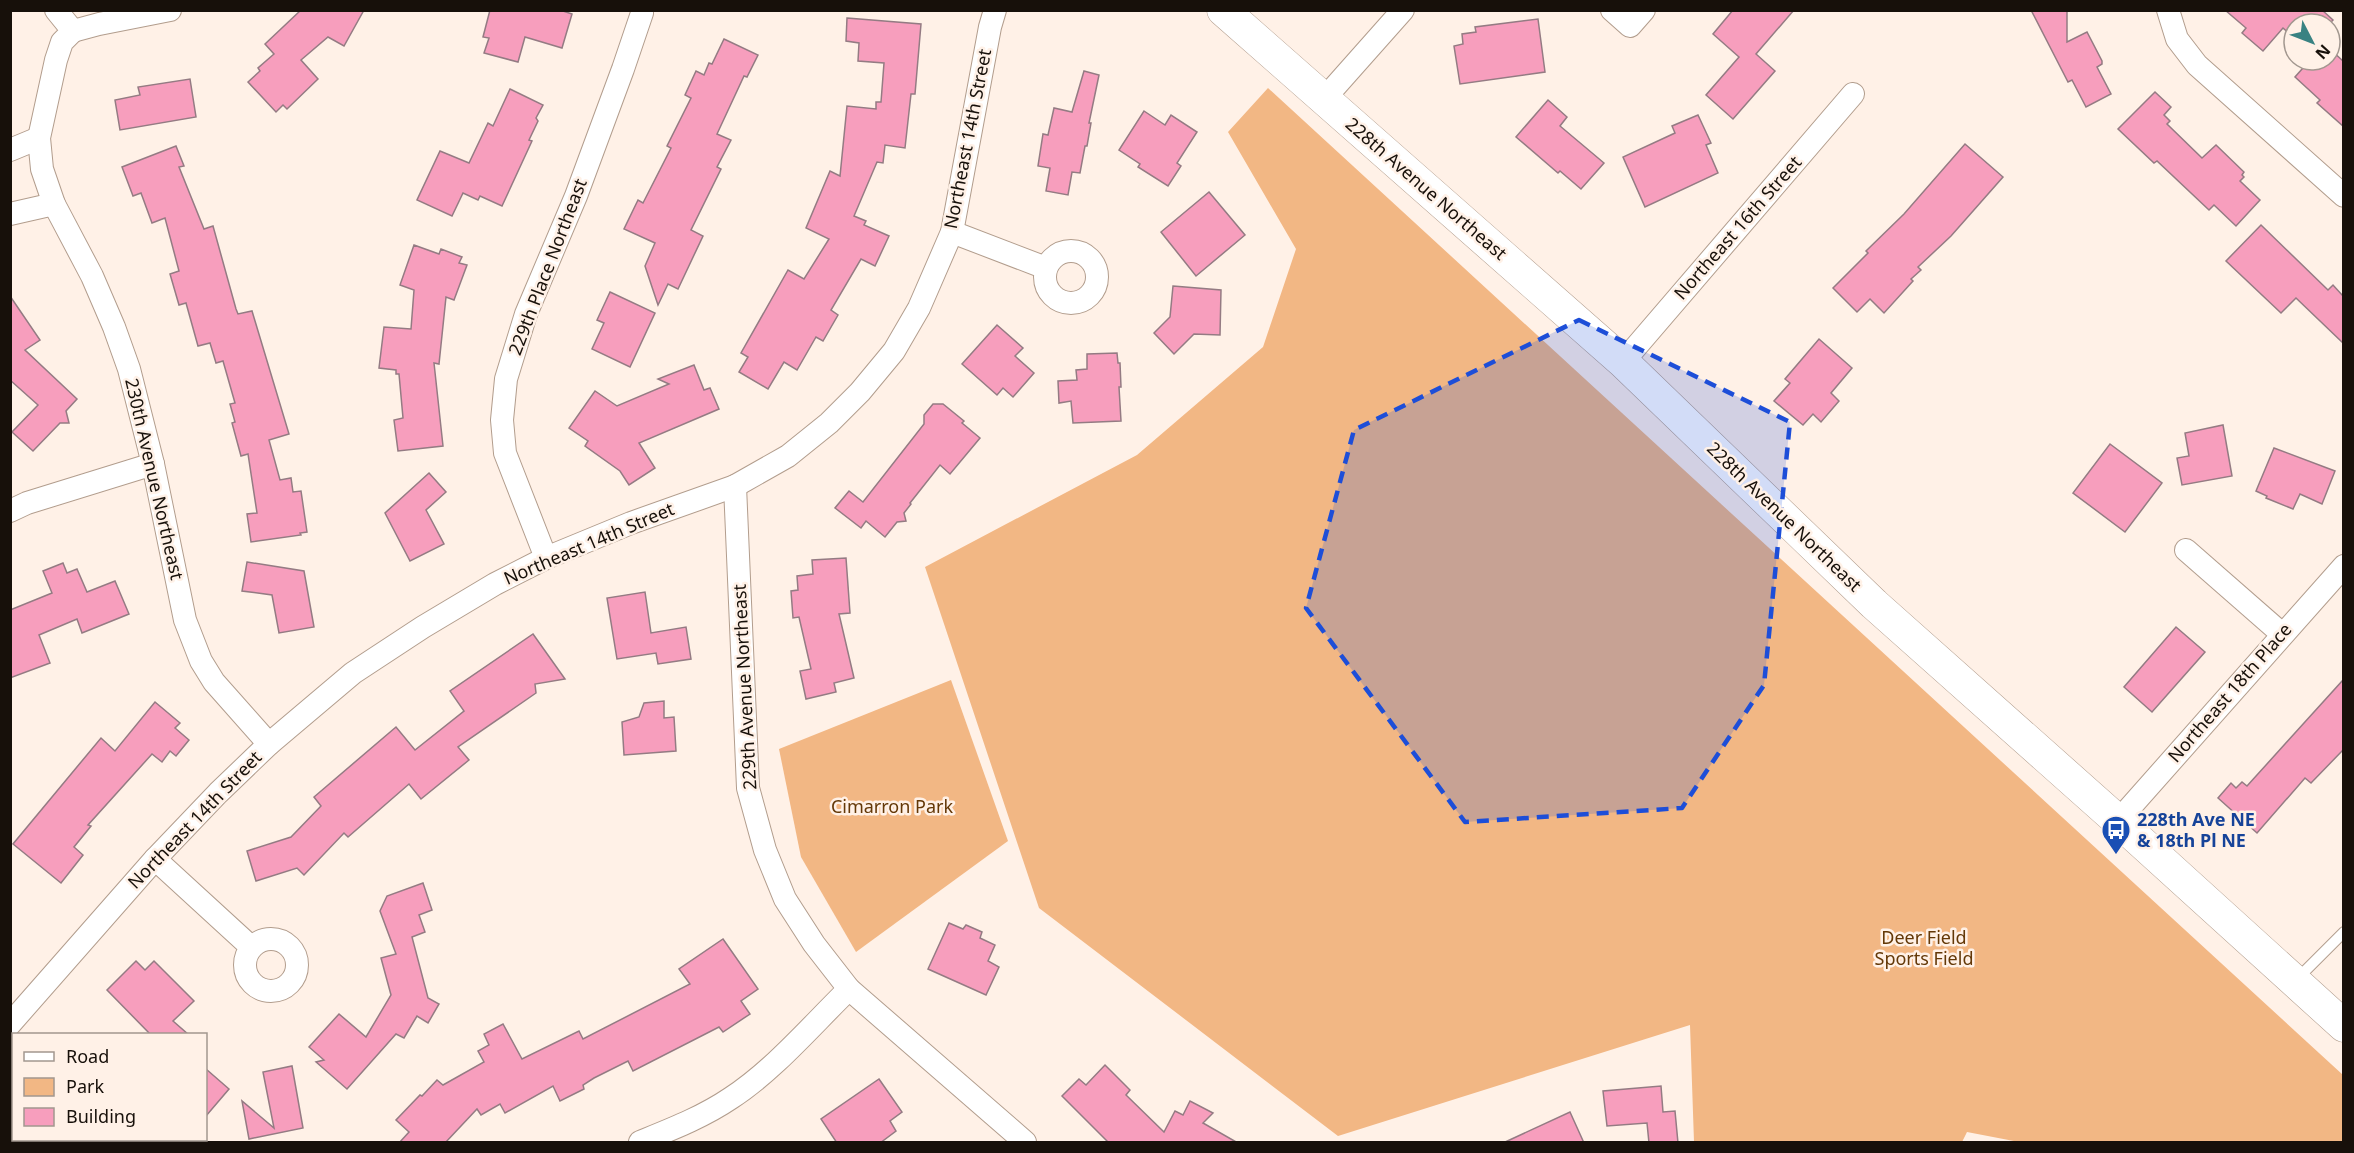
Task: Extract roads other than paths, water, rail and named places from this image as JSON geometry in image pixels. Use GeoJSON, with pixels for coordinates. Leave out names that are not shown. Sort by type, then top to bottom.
{"type":"FeatureCollection","features":[{"type":"Feature","properties":{"kind":"main road","name":"228th Avenue Northeast"},"geometry":{"type":"LineString","coordinates":[[1223,10],[1623,362],[1874,604],[2118,821],[2343,1026]]}},
{"type":"Feature","properties":{"kind":"street"},"geometry":{"type":"LineString","coordinates":[[56,10],[73,31],[170,10]]}},
{"type":"Feature","properties":{"kind":"street","name":"Northeast 14th Street"},"geometry":{"type":"LineString","coordinates":[[10,1024],[155,859],[269,744],[353,672],[495,584],[546,558],[631,523],[735,486],[788,456],[829,423],[860,392],[894,351],[919,308],[952,232],[995,10]]}},
{"type":"Feature","properties":{"kind":"street"},"geometry":{"type":"LineString","coordinates":[[1324,99],[1403,10]]}},
{"type":"Feature","properties":{"kind":"street"},"geometry":{"type":"LineString","coordinates":[[1612,10],[1637,18]]}},
{"type":"Feature","properties":{"kind":"street"},"geometry":{"type":"LineString","coordinates":[[2168,10],[2177,39],[2197,65],[2343,196]]}},
{"type":"Feature","properties":{"kind":"street","name":"229th Place Northeast"},"geometry":{"type":"LineString","coordinates":[[546,558],[505,453],[502,420],[506,379],[526,314],[580,185],[644,11]]}},
{"type":"Feature","properties":{"kind":"street","name":"230th Avenue Northeast"},"geometry":{"type":"LineString","coordinates":[[73,31],[63,42],[56,60],[39,138],[42,169],[54,204],[92,276],[129,369],[153,464],[185,620],[201,661],[214,682],[269,744]]}},
{"type":"Feature","properties":{"kind":"street","name":"Northeast 16th Street"},"geometry":{"type":"LineString","coordinates":[[1623,362],[1853,94]]}},
{"type":"Feature","properties":{"kind":"street"},"geometry":{"type":"LineString","coordinates":[[10,150],[39,138]]}},
{"type":"Feature","properties":{"kind":"street"},"geometry":{"type":"LineString","coordinates":[[10,214],[54,204]]}},
{"type":"Feature","properties":{"kind":"street"},"geometry":{"type":"LineString","coordinates":[[952,232],[1046,268]]}},
{"type":"Feature","properties":{"kind":"street"},"geometry":{"type":"LineString","coordinates":[[10,511],[27,503],[153,464]]}},
{"type":"Feature","properties":{"kind":"street","name":"229th Avenue Northeast"},"geometry":{"type":"LineString","coordinates":[[735,486],[748,788],[765,850],[784,899],[814,944],[849,989],[1025,1143]]}},
{"type":"Feature","properties":{"kind":"street"},"geometry":{"type":"LineString","coordinates":[[2186,550],[2282,634]]}},
{"type":"Feature","properties":{"kind":"street","name":"Northeast 18th Place"},"geometry":{"type":"LineString","coordinates":[[2118,821],[2343,566]]}},
{"type":"Feature","properties":{"kind":"street"},"geometry":{"type":"LineString","coordinates":[[155,859],[251,947]]}},
{"type":"Feature","properties":{"kind":"street"},"geometry":{"type":"LineString","coordinates":[[640,1143],[695,1119],[732,1098],[763,1073],[849,989]]}},
{"type":"Feature","properties":{"kind":"lane"},"geometry":{"type":"LineString","coordinates":[[2295,981],[2343,932]]}},
{"type":"Feature","properties":{"kind":"place","name":"228th Ave NE & 18th Pl NE"},"geometry":{"type":"Point","coordinates":[2116,856]}},
{"type":"Feature","properties":{"kind":"park label","name":"Cimarron Park"},"geometry":{"type":"Point","coordinates":[892,807]}},
{"type":"Feature","properties":{"kind":"park label","name":"Deer Field Sports Field"},"geometry":{"type":"Point","coordinates":[1924,948]}}]}
